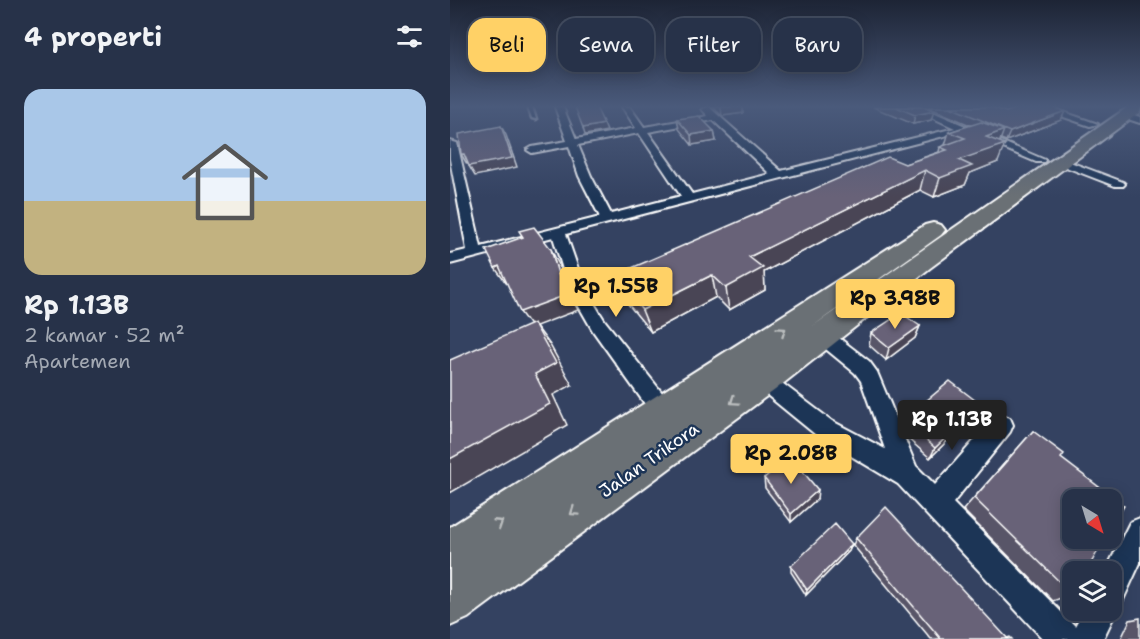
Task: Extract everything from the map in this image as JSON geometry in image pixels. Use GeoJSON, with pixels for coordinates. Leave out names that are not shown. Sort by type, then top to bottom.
{"type":"FeatureCollection","features":[{"type":"Feature","properties":{"kind":"main road","name":"Jalan Trikora"},"geometry":{"type":"LineString","coordinates":[[450,555],[663,411],[838,308],[1089,137]]}},
{"type":"Feature","properties":{"kind":"main road","name":"Jalan Trikora"},"geometry":{"type":"LineString","coordinates":[[450,600],[823,336],[838,308]]}},
{"type":"Feature","properties":{"kind":"street"},"geometry":{"type":"LineString","coordinates":[[570,137],[607,218]]}},
{"type":"Feature","properties":{"kind":"street"},"geometry":{"type":"LineString","coordinates":[[532,150],[601,137]]}},
{"type":"Feature","properties":{"kind":"street"},"geometry":{"type":"LineString","coordinates":[[645,137],[687,197]]}},
{"type":"Feature","properties":{"kind":"street"},"geometry":{"type":"LineString","coordinates":[[737,137],[778,175]]}},
{"type":"Feature","properties":{"kind":"street"},"geometry":{"type":"LineString","coordinates":[[450,259],[931,137]]}},
{"type":"Feature","properties":{"kind":"street"},"geometry":{"type":"LineString","coordinates":[[989,137],[1119,184]]}},
{"type":"Feature","properties":{"kind":"street"},"geometry":{"type":"LineString","coordinates":[[452,143],[475,252]]}},
{"type":"Feature","properties":{"kind":"street"},"geometry":{"type":"LineString","coordinates":[[558,231],[577,289],[600,326],[663,411]]}},
{"type":"Feature","properties":{"kind":"street"},"geometry":{"type":"LineString","coordinates":[[823,336],[862,367],[870,378],[907,475]]}},
{"type":"Feature","properties":{"kind":"street"},"geometry":{"type":"LineString","coordinates":[[763,380],[824,428],[907,475],[1065,639]]}},
{"type":"Feature","properties":{"kind":"street"},"geometry":{"type":"LineString","coordinates":[[935,505],[1002,425]]}},
{"type":"Feature","properties":{"kind":"street"},"geometry":{"type":"LineString","coordinates":[[1122,569],[1140,532]]}},
{"type":"Feature","properties":{"kind":"street"},"geometry":{"type":"LineString","coordinates":[[1086,639],[1095,621]]}},
{"type":"Feature","properties":{"kind":"building"},"geometry":{"type":"Polygon","coordinates":[[[459,137],[505,137],[512,158],[469,166],[464,154],[461,154],[459,137]]]}},
{"type":"Feature","properties":{"kind":"building"},"geometry":{"type":"Polygon","coordinates":[[[962,137],[986,137],[1005,144],[959,160],[972,166],[940,178],[925,170],[749,257],[763,268],[726,288],[712,275],[642,310],[613,276],[888,157],[905,164],[947,150],[940,147],[965,138],[962,137]]]}},
{"type":"Feature","properties":{"kind":"building"},"geometry":{"type":"Polygon","coordinates":[[[534,227],[551,249],[558,274],[569,294],[520,312],[499,266],[495,268],[486,250],[523,237],[519,231],[534,227]]]}},
{"type":"Feature","properties":{"kind":"building"},"geometry":{"type":"Polygon","coordinates":[[[901,313],[920,326],[889,348],[871,333],[901,313]]]}},
{"type":"Feature","properties":{"kind":"building"},"geometry":{"type":"Polygon","coordinates":[[[534,323],[556,363],[535,374],[550,404],[450,459],[450,360],[534,323]]]}},
{"type":"Feature","properties":{"kind":"building"},"geometry":{"type":"Polygon","coordinates":[[[950,381],[980,404],[935,448],[911,426],[907,417],[950,381]]]}},
{"type":"Feature","properties":{"kind":"building"},"geometry":{"type":"Polygon","coordinates":[[[1033,431],[1064,454],[1061,458],[1102,489],[1062,489],[1062,549],[1099,549],[1092,561],[1062,561],[1062,584],[974,498],[1033,431]]]}},
{"type":"Feature","properties":{"kind":"building"},"geometry":{"type":"Polygon","coordinates":[[[791,457],[818,490],[791,514],[764,478],[791,457]]]}},
{"type":"Feature","properties":{"kind":"building"},"geometry":{"type":"Polygon","coordinates":[[[886,507],[1008,639],[941,639],[856,538],[886,507]]]}},
{"type":"Feature","properties":{"kind":"building"},"geometry":{"type":"Polygon","coordinates":[[[835,524],[852,544],[807,590],[791,566],[835,524]]]}}]}
